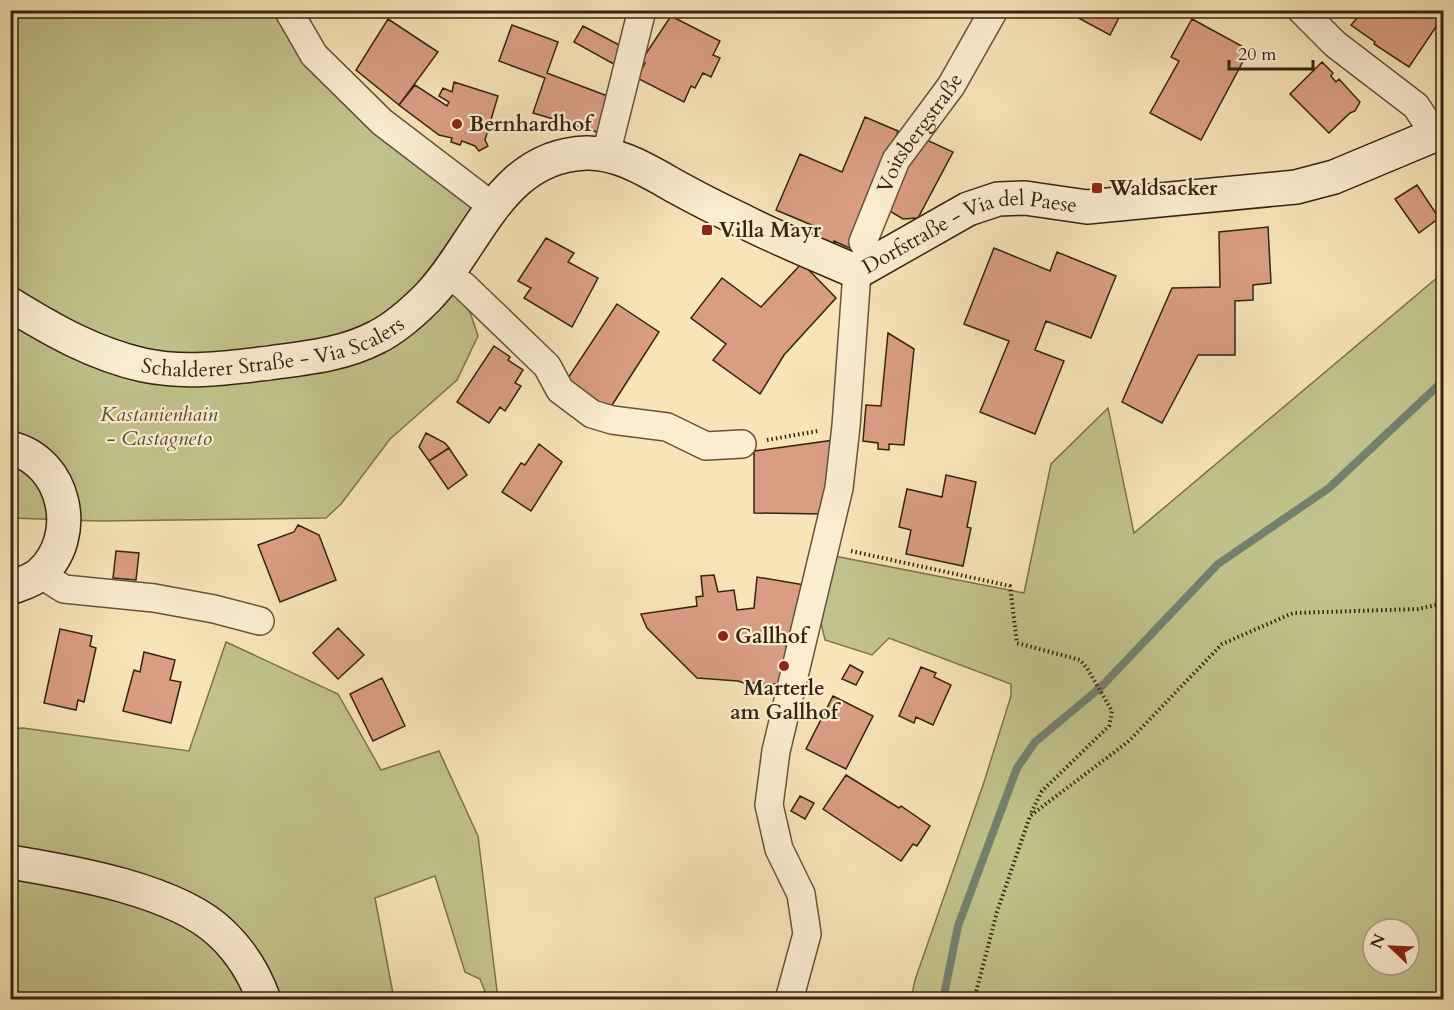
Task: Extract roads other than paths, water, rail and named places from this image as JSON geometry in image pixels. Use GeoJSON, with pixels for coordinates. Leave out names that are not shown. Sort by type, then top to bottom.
{"type":"FeatureCollection","features":[{"type":"Feature","properties":{"kind":"street"},"geometry":{"type":"LineString","coordinates":[[288,10],[314,55],[382,122],[492,206]]}},
{"type":"Feature","properties":{"kind":"street"},"geometry":{"type":"LineString","coordinates":[[606,154],[642,10]]}},
{"type":"Feature","properties":{"kind":"street","name":"Voitsbergstraße"},"geometry":{"type":"LineString","coordinates":[[789,999],[807,934],[801,894],[779,849],[769,805],[776,752],[839,489],[865,267],[863,242],[896,160],[951,86],[994,10]]}},
{"type":"Feature","properties":{"kind":"street"},"geometry":{"type":"LineString","coordinates":[[1302,10],[1335,44],[1416,106],[1439,133]]}},
{"type":"Feature","properties":{"kind":"street","name":"Dorfstraße - Via del Paese"},"geometry":{"type":"LineString","coordinates":[[492,206],[524,174],[548,161],[585,153],[606,154],[635,165],[743,222],[865,267],[968,209],[998,199],[1025,198],[1087,207],[1296,187],[1334,177],[1439,133]]}},
{"type":"Feature","properties":{"kind":"street","name":"Schalderer Straße - Via Scalers"},"geometry":{"type":"LineString","coordinates":[[10,304],[76,343],[144,365],[181,370],[224,369],[309,359],[345,350],[377,337],[411,312],[428,297],[447,274],[492,206]]}},
{"type":"Feature","properties":{"kind":"street"},"geometry":{"type":"LineString","coordinates":[[447,274],[464,286],[547,366],[560,390],[592,414],[612,420],[667,427],[706,446],[742,444]]}},
{"type":"Feature","properties":{"kind":"street"},"geometry":{"type":"LineString","coordinates":[[10,448],[33,458],[48,471],[56,483],[64,516],[63,536],[54,556],[40,574],[10,588]]}},
{"type":"Feature","properties":{"kind":"street"},"geometry":{"type":"LineString","coordinates":[[40,574],[64,589],[154,598],[214,609],[260,621]]}},
{"type":"Feature","properties":{"kind":"street"},"geometry":{"type":"LineString","coordinates":[[10,861],[78,874],[159,897],[194,913],[221,932],[242,956],[264,999]]}},
{"type":"Feature","properties":{"kind":"waterway"},"geometry":{"type":"LineString","coordinates":[[943,1000],[958,926],[1017,768],[1035,742],[1101,687],[1218,564],[1329,488],[1444,380]]}},
{"type":"Feature","properties":{"kind":"place","name":"Bernhardhof"},"geometry":{"type":"Point","coordinates":[457,124]}},
{"type":"Feature","properties":{"kind":"place","name":"Waldsacker"},"geometry":{"type":"Point","coordinates":[1097,188]}},
{"type":"Feature","properties":{"kind":"place","name":"Villa Mayr"},"geometry":{"type":"Point","coordinates":[707,230]}},
{"type":"Feature","properties":{"kind":"place","name":"Gallhof"},"geometry":{"type":"Point","coordinates":[723,636]}},
{"type":"Feature","properties":{"kind":"place","name":"Marterle am Gallhof"},"geometry":{"type":"Point","coordinates":[784,666]}},
{"type":"Feature","properties":{"kind":"park label","name":"Kastanienhain - Castagneto"},"geometry":{"type":"Point","coordinates":[159,426]}}]}
